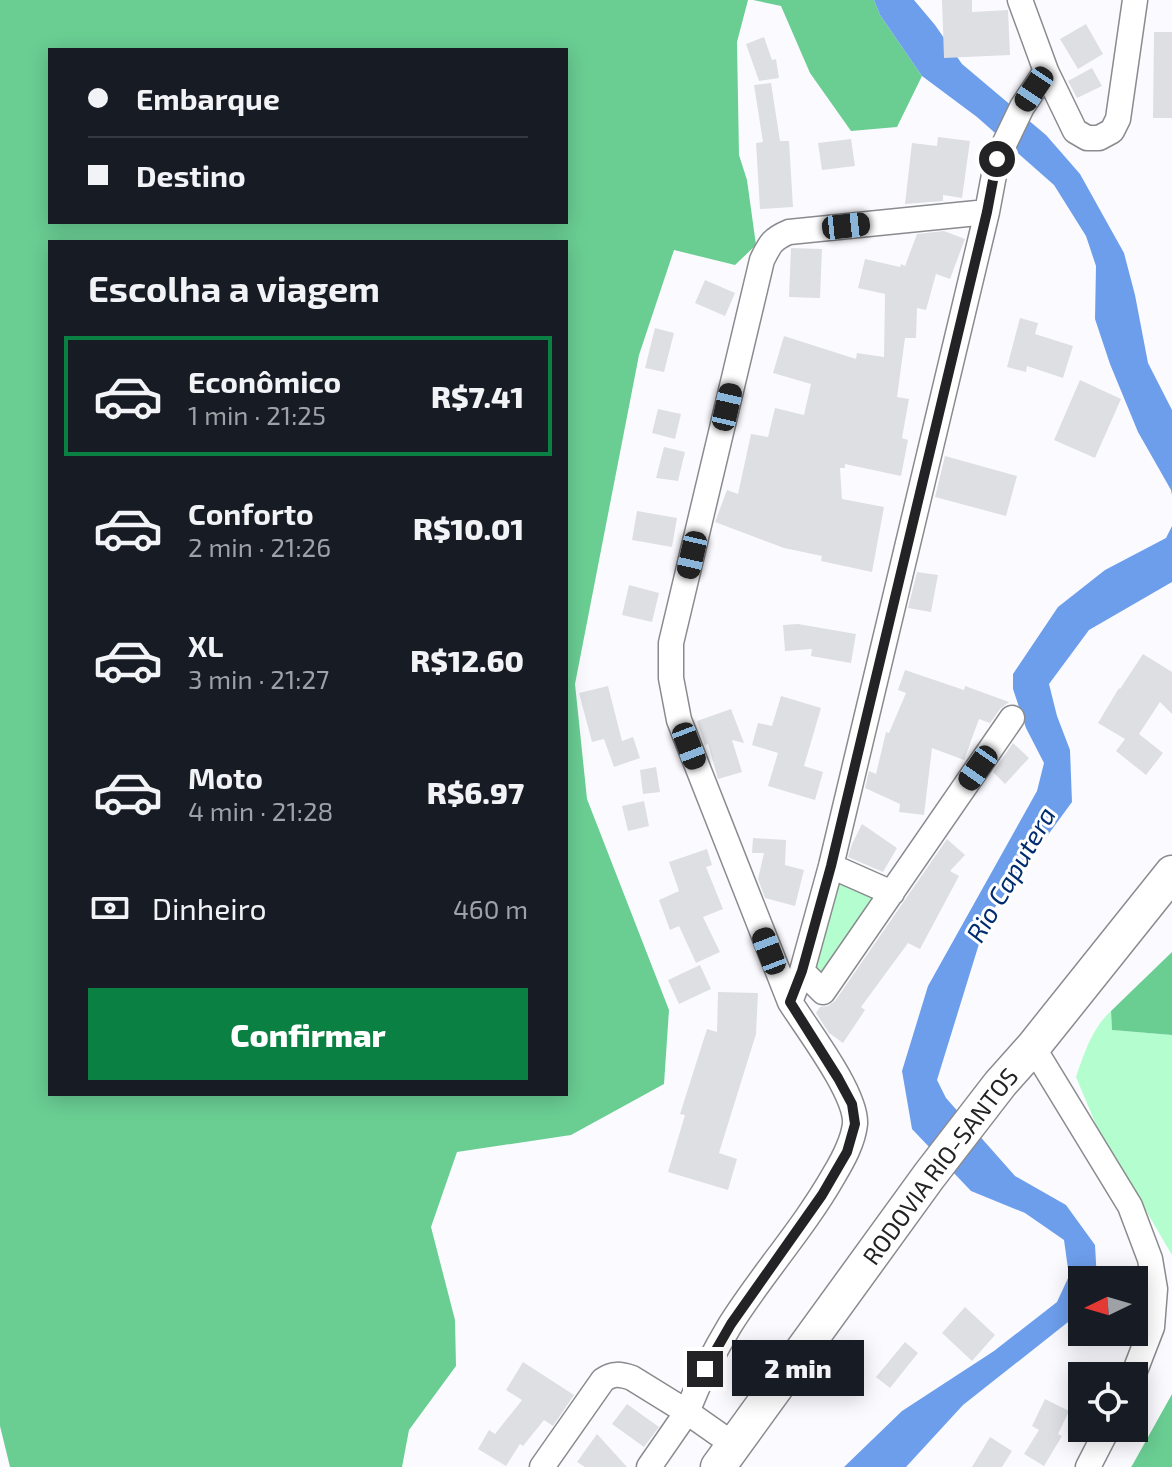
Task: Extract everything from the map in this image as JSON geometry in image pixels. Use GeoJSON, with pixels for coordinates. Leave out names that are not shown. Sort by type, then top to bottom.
{"type":"FeatureCollection","features":[{"type":"Feature","properties":{"kind":"highway","name":"RODOVIA RIO-SANTOS"},"geometry":{"type":"LineString","coordinates":[[726,1456],[929,1176],[1172,873]]}},
{"type":"Feature","properties":{"kind":"street"},"geometry":{"type":"LineString","coordinates":[[1020,0],[1046,71],[1075,131],[1087,138],[1099,138],[1112,131],[1118,119],[1135,0]]}},
{"type":"Feature","properties":{"kind":"street"},"geometry":{"type":"LineString","coordinates":[[790,1002],[802,971],[831,866],[997,159],[1022,107],[1046,71]]}},
{"type":"Feature","properties":{"kind":"street"},"geometry":{"type":"LineString","coordinates":[[649,1467],[687,1412],[705,1369],[731,1324],[822,1195],[847,1152],[855,1124],[852,1104],[790,1002],[679,720],[671,678],[671,643],[762,260],[770,244],[789,232],[987,212]]}},
{"type":"Feature","properties":{"kind":"street"},"geometry":{"type":"LineString","coordinates":[[802,971],[823,992],[1012,718]]}},
{"type":"Feature","properties":{"kind":"street"},"geometry":{"type":"LineString","coordinates":[[831,866],[892,893]]}},
{"type":"Feature","properties":{"kind":"street"},"geometry":{"type":"LineString","coordinates":[[1033,1047],[1130,1206],[1150,1259],[1155,1289],[1152,1327],[1138,1362]]}},
{"type":"Feature","properties":{"kind":"street"},"geometry":{"type":"LineString","coordinates":[[542,1467],[603,1380],[610,1375],[632,1378],[687,1412],[726,1456]]}},
{"type":"Feature","properties":{"kind":"street"},"geometry":{"type":"LineString","coordinates":[[1088,1467],[1101,1442]]}},
{"type":"Feature","properties":{"kind":"green space"},"geometry":{"type":"Polygon","coordinates":[[[0,0],[748,0],[737,42],[739,155],[747,180],[756,245],[735,265],[674,250],[639,355],[575,684],[587,799],[669,1010],[664,1084],[571,1135],[457,1152],[431,1227],[455,1320],[456,1366],[409,1430],[402,1467],[10,1467],[0,1426],[0,0]]]}},
{"type":"Feature","properties":{"kind":"green space"},"geometry":{"type":"Polygon","coordinates":[[[753,0],[874,0],[880,15],[922,76],[897,127],[851,131],[810,73],[781,6],[753,0]]]}},
{"type":"Feature","properties":{"kind":"green space"},"geometry":{"type":"Polygon","coordinates":[[[835,872],[885,894],[822,985],[806,970],[835,872]]]}},
{"type":"Feature","properties":{"kind":"green space"},"geometry":{"type":"Polygon","coordinates":[[[1172,952],[1172,1035],[1112,1030],[1111,1011],[1172,952]]]}},
{"type":"Feature","properties":{"kind":"green space"},"geometry":{"type":"Polygon","coordinates":[[[1111,1011],[1112,1030],[1172,1035],[1172,1255],[1097,1127],[1076,1077],[1094,1033],[1111,1011]]]}},
{"type":"Feature","properties":{"kind":"green space"},"geometry":{"type":"Polygon","coordinates":[[[1172,1394],[1172,1467],[1131,1467],[1148,1442],[1172,1394]]]}},
{"type":"Feature","properties":{"kind":"water"},"geometry":{"type":"Polygon","coordinates":[[[874,0],[914,0],[962,64],[1046,135],[1080,174],[1124,253],[1148,363],[1172,410],[1172,495],[1138,432],[1095,319],[1096,266],[1086,236],[1054,185],[977,117],[922,76],[880,15],[874,0]]]}},
{"type":"Feature","properties":{"kind":"water","name":"Rio Caputera"},"geometry":{"type":"Polygon","coordinates":[[[1172,526],[1172,582],[1089,630],[1049,684],[1070,750],[1072,802],[987,918],[937,1080],[946,1098],[1015,1176],[1066,1205],[1095,1245],[1096,1266],[1068,1266],[1068,1269],[1064,1240],[1025,1213],[971,1191],[912,1129],[902,1071],[928,986],[1037,791],[1044,763],[1026,728],[1013,689],[1013,674],[1058,607],[1105,570],[1166,538],[1172,526]]]}},
{"type":"Feature","properties":{"kind":"water"},"geometry":{"type":"Polygon","coordinates":[[[1068,1278],[1068,1322],[963,1405],[906,1467],[844,1467],[902,1411],[994,1351],[1057,1302],[1068,1278]]]}},
{"type":"Feature","properties":{"kind":"building"},"geometry":{"type":"Polygon","coordinates":[[[942,0],[972,0],[972,12],[1008,10],[1010,55],[944,58],[942,0]]]}},
{"type":"Feature","properties":{"kind":"building"},"geometry":{"type":"Polygon","coordinates":[[[1086,24],[1103,54],[1078,69],[1060,39],[1086,24]]]}},
{"type":"Feature","properties":{"kind":"building"},"geometry":{"type":"Polygon","coordinates":[[[1154,32],[1172,32],[1172,118],[1153,118],[1154,32]]]}},
{"type":"Feature","properties":{"kind":"building"},"geometry":{"type":"Polygon","coordinates":[[[764,37],[772,60],[776,59],[779,78],[759,81],[746,44],[764,37]]]}},
{"type":"Feature","properties":{"kind":"building"},"geometry":{"type":"Polygon","coordinates":[[[1092,68],[1102,86],[1077,98],[1068,81],[1092,68]]]}},
{"type":"Feature","properties":{"kind":"building"},"geometry":{"type":"Polygon","coordinates":[[[771,83],[780,141],[789,141],[793,207],[760,209],[756,143],[763,142],[754,85],[771,83]]]}},
{"type":"Feature","properties":{"kind":"building"},"geometry":{"type":"Polygon","coordinates":[[[938,137],[970,141],[962,198],[943,195],[943,201],[905,204],[912,143],[937,146],[938,137]]]}},
{"type":"Feature","properties":{"kind":"building"},"geometry":{"type":"Polygon","coordinates":[[[851,139],[855,166],[822,170],[818,143],[851,139]]]}},
{"type":"Feature","properties":{"kind":"building"},"geometry":{"type":"Polygon","coordinates":[[[944,231],[965,239],[950,279],[936,274],[926,310],[917,308],[916,338],[905,338],[897,397],[909,399],[902,438],[908,440],[901,476],[845,464],[845,468],[840,468],[842,499],[884,507],[872,572],[821,561],[822,556],[784,548],[715,522],[727,490],[738,494],[751,434],[768,437],[775,408],[804,415],[811,384],[773,373],[784,336],[856,359],[857,353],[884,357],[885,294],[858,288],[865,259],[905,266],[917,234],[944,231]]]}},
{"type":"Feature","properties":{"kind":"building"},"geometry":{"type":"Polygon","coordinates":[[[791,248],[822,249],[820,298],[789,297],[791,248]]]}},
{"type":"Feature","properties":{"kind":"building"},"geometry":{"type":"Polygon","coordinates":[[[705,280],[735,293],[725,316],[695,303],[705,280]]]}},
{"type":"Feature","properties":{"kind":"building"},"geometry":{"type":"Polygon","coordinates":[[[1020,318],[1038,323],[1035,334],[1073,346],[1063,378],[1027,366],[1026,372],[1007,367],[1020,318]]]}},
{"type":"Feature","properties":{"kind":"building"},"geometry":{"type":"Polygon","coordinates":[[[655,328],[674,333],[664,372],[645,368],[655,328]]]}},
{"type":"Feature","properties":{"kind":"building"},"geometry":{"type":"Polygon","coordinates":[[[1080,380],[1121,399],[1095,458],[1054,440],[1080,380]]]}},
{"type":"Feature","properties":{"kind":"building"},"geometry":{"type":"Polygon","coordinates":[[[658,409],[681,414],[675,439],[652,433],[658,409]]]}},
{"type":"Feature","properties":{"kind":"building"},"geometry":{"type":"Polygon","coordinates":[[[664,447],[685,452],[678,481],[656,478],[664,447]]]}},
{"type":"Feature","properties":{"kind":"building"},"geometry":{"type":"Polygon","coordinates":[[[945,456],[1017,476],[1006,516],[935,497],[945,456]]]}},
{"type":"Feature","properties":{"kind":"building"},"geometry":{"type":"Polygon","coordinates":[[[637,511],[677,518],[672,547],[632,540],[637,511]]]}},
{"type":"Feature","properties":{"kind":"building"},"geometry":{"type":"Polygon","coordinates":[[[917,572],[938,575],[931,612],[908,608],[917,572]]]}},
{"type":"Feature","properties":{"kind":"building"},"geometry":{"type":"Polygon","coordinates":[[[629,585],[659,593],[652,622],[622,615],[629,585]]]}},
{"type":"Feature","properties":{"kind":"building"},"geometry":{"type":"Polygon","coordinates":[[[798,624],[856,634],[851,663],[811,656],[812,649],[785,651],[783,625],[798,624]]]}},
{"type":"Feature","properties":{"kind":"building"},"geometry":{"type":"Polygon","coordinates":[[[1143,654],[1172,672],[1172,714],[1160,702],[1139,734],[1163,753],[1146,775],[1116,751],[1125,739],[1098,723],[1143,654]]]}},
{"type":"Feature","properties":{"kind":"building"},"geometry":{"type":"Polygon","coordinates":[[[905,670],[1009,702],[990,723],[979,719],[964,760],[932,748],[924,815],[899,812],[900,804],[865,788],[869,771],[876,774],[886,732],[889,733],[906,693],[898,690],[905,670]]]}},
{"type":"Feature","properties":{"kind":"building"},"geometry":{"type":"Polygon","coordinates":[[[608,686],[622,741],[633,737],[640,758],[614,767],[604,739],[592,742],[579,693],[608,686]]]}},
{"type":"Feature","properties":{"kind":"building"},"geometry":{"type":"Polygon","coordinates":[[[781,696],[821,708],[804,766],[823,772],[815,800],[768,786],[778,753],[752,745],[758,723],[772,726],[781,696]]]}},
{"type":"Feature","properties":{"kind":"building"},"geometry":{"type":"Polygon","coordinates":[[[731,709],[744,743],[732,740],[742,772],[718,779],[708,744],[705,745],[697,721],[731,709]]]}},
{"type":"Feature","properties":{"kind":"building"},"geometry":{"type":"Polygon","coordinates":[[[1013,743],[1029,758],[1005,784],[993,772],[1013,743]]]}},
{"type":"Feature","properties":{"kind":"building"},"geometry":{"type":"Polygon","coordinates":[[[656,767],[660,792],[643,794],[640,770],[656,767]]]}},
{"type":"Feature","properties":{"kind":"building"},"geometry":{"type":"Polygon","coordinates":[[[644,801],[649,826],[628,831],[622,806],[644,801]]]}},
{"type":"Feature","properties":{"kind":"building"},"geometry":{"type":"Polygon","coordinates":[[[862,824],[897,848],[883,872],[848,857],[862,824]]]}},
{"type":"Feature","properties":{"kind":"building"},"geometry":{"type":"Polygon","coordinates":[[[753,838],[786,840],[785,865],[804,870],[795,906],[765,898],[758,879],[764,853],[752,853],[753,838]]]}},
{"type":"Feature","properties":{"kind":"building"},"geometry":{"type":"Polygon","coordinates":[[[947,839],[965,855],[950,871],[959,876],[920,949],[908,943],[861,1007],[865,1010],[843,1043],[829,1033],[816,1013],[820,1007],[835,1001],[947,839]]]}},
{"type":"Feature","properties":{"kind":"building"},"geometry":{"type":"Polygon","coordinates":[[[707,849],[712,865],[706,867],[723,909],[703,917],[720,952],[696,963],[679,926],[670,930],[659,900],[679,891],[669,862],[707,849]]]}},
{"type":"Feature","properties":{"kind":"building"},"geometry":{"type":"Polygon","coordinates":[[[700,965],[711,989],[679,1004],[668,980],[700,965]]]}},
{"type":"Feature","properties":{"kind":"building"},"geometry":{"type":"Polygon","coordinates":[[[718,992],[758,993],[756,1034],[719,1153],[737,1159],[728,1190],[668,1172],[685,1115],[680,1114],[707,1029],[717,1032],[718,992]]]}},
{"type":"Feature","properties":{"kind":"building"},"geometry":{"type":"Polygon","coordinates":[[[965,1307],[995,1335],[972,1361],[942,1333],[965,1307]]]}},
{"type":"Feature","properties":{"kind":"building"},"geometry":{"type":"Polygon","coordinates":[[[905,1342],[918,1353],[890,1388],[876,1377],[905,1342]]]}},
{"type":"Feature","properties":{"kind":"building"},"geometry":{"type":"Polygon","coordinates":[[[523,1362],[574,1395],[553,1426],[544,1420],[523,1446],[520,1444],[506,1466],[478,1449],[489,1430],[495,1434],[522,1400],[506,1390],[523,1362]]]}},
{"type":"Feature","properties":{"kind":"building"},"geometry":{"type":"Polygon","coordinates":[[[1045,1399],[1068,1410],[1058,1434],[1062,1436],[1044,1466],[1024,1454],[1039,1430],[1032,1426],[1045,1399]]]}},
{"type":"Feature","properties":{"kind":"building"},"geometry":{"type":"Polygon","coordinates":[[[627,1404],[659,1427],[644,1447],[612,1424],[627,1404]]]}},
{"type":"Feature","properties":{"kind":"building"},"geometry":{"type":"Polygon","coordinates":[[[597,1434],[627,1467],[585,1467],[577,1462],[597,1434]]]}},
{"type":"Feature","properties":{"kind":"building"},"geometry":{"type":"Polygon","coordinates":[[[990,1437],[1012,1451],[1002,1467],[972,1467],[990,1437]]]}},
{"type":"Feature","properties":{"kind":"route"},"geometry":{"type":"LineString","coordinates":[[705,1369],[731,1324],[822,1195],[847,1152],[855,1124],[852,1104],[790,1002],[802,971],[831,866],[997,159]]}}]}
